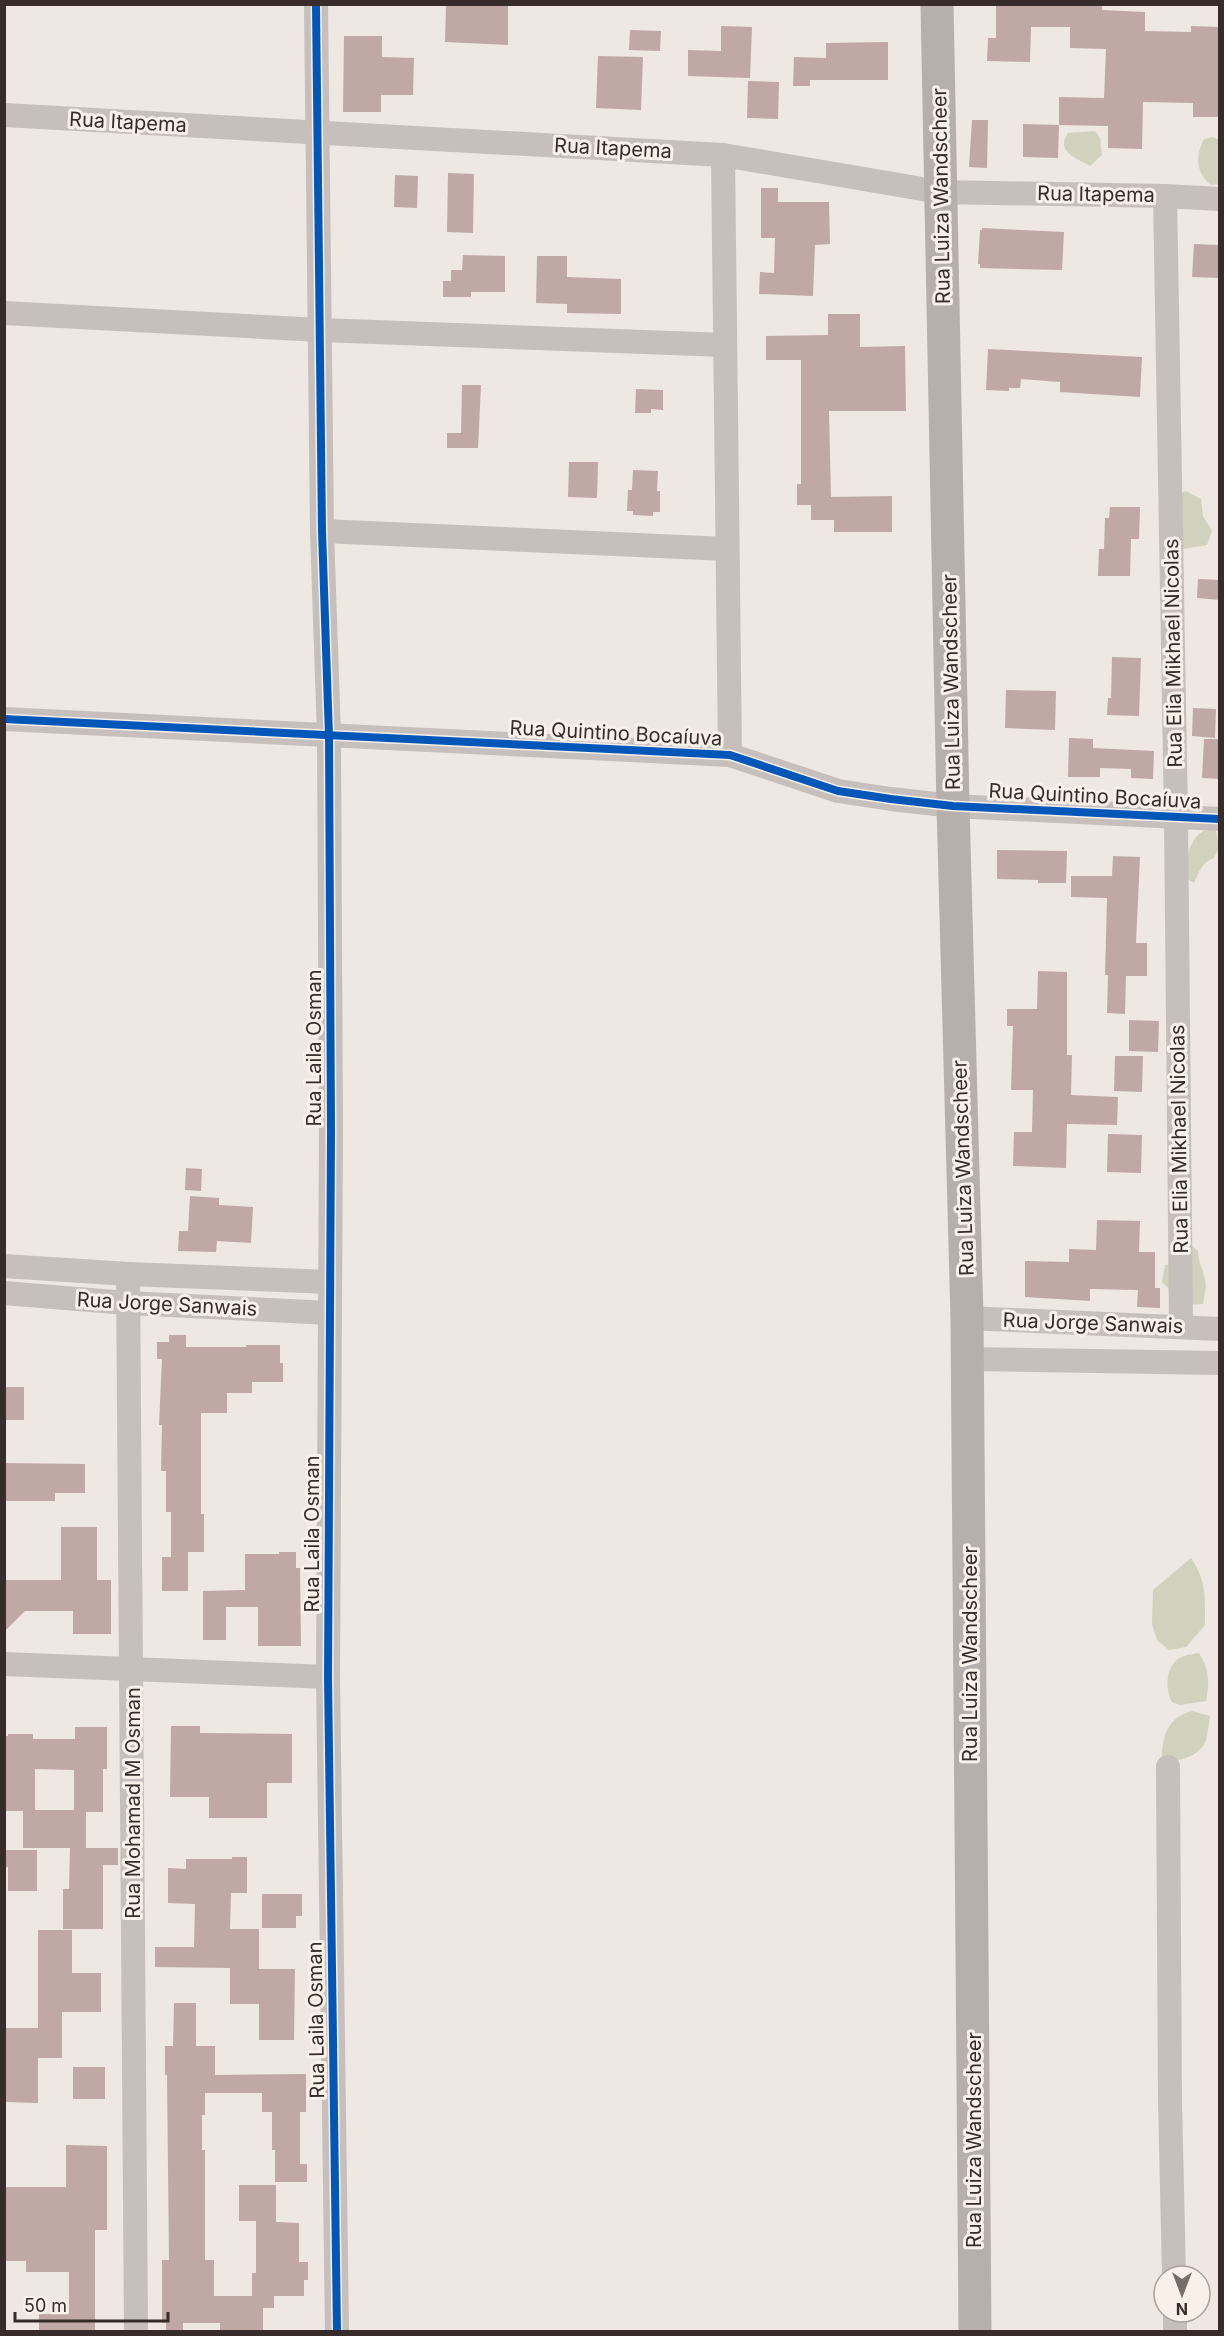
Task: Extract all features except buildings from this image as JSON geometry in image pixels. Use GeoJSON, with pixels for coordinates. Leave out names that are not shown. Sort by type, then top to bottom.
{"type":"FeatureCollection","features":[{"type":"Feature","properties":{"kind":"main road","name":"Rua Luiza Wandscheer"},"geometry":{"type":"LineString","coordinates":[[937,4],[953,806],[968,1359],[975,2331]]}},
{"type":"Feature","properties":{"kind":"street","name":"Rua Laila Osman"},"geometry":{"type":"LineString","coordinates":[[316,4],[322,531],[329,736],[331,1119],[328,1677],[337,2331]]}},
{"type":"Feature","properties":{"kind":"street","name":"Rua Itapema"},"geometry":{"type":"LineString","coordinates":[[4,116],[723,155],[940,192],[1220,199]]}},
{"type":"Feature","properties":{"kind":"street"},"geometry":{"type":"LineString","coordinates":[[723,155],[730,755]]}},
{"type":"Feature","properties":{"kind":"street","name":"Rua Elia Mikhael Nicolas"},"geometry":{"type":"LineString","coordinates":[[1165,196],[1176,817],[1181,1326]]}},
{"type":"Feature","properties":{"kind":"street"},"geometry":{"type":"LineString","coordinates":[[4,313],[320,330],[725,345]]}},
{"type":"Feature","properties":{"kind":"street"},"geometry":{"type":"LineString","coordinates":[[322,531],[727,549]]}},
{"type":"Feature","properties":{"kind":"street","name":"Rua Quintino Bocaíuva"},"geometry":{"type":"LineString","coordinates":[[4,720],[730,755],[838,791],[891,800],[953,806],[1220,819]]}},
{"type":"Feature","properties":{"kind":"street","name":"Rua Jorge Sanwais"},"geometry":{"type":"LineString","coordinates":[[4,1266],[128,1274],[330,1282]]}},
{"type":"Feature","properties":{"kind":"street","name":"Rua Mohamad M Osman"},"geometry":{"type":"LineString","coordinates":[[128,1274],[136,2331]]}},
{"type":"Feature","properties":{"kind":"street","name":"Rua Jorge Sanwais"},"geometry":{"type":"LineString","coordinates":[[4,1293],[127,1303],[330,1313]]}},
{"type":"Feature","properties":{"kind":"street","name":"Rua Jorge Sanwais"},"geometry":{"type":"LineString","coordinates":[[967,1318],[1220,1329]]}},
{"type":"Feature","properties":{"kind":"street","name":"Rua Jorge Sanwais"},"geometry":{"type":"LineString","coordinates":[[968,1359],[1220,1364]]}},
{"type":"Feature","properties":{"kind":"street"},"geometry":{"type":"LineString","coordinates":[[4,1664],[328,1677]]}},
{"type":"Feature","properties":{"kind":"street"},"geometry":{"type":"LineString","coordinates":[[1168,1767],[1170,2100],[1174,2264]]}},
{"type":"Feature","properties":{"kind":"green space"},"geometry":{"type":"Polygon","coordinates":[[[1095,131],[1100,138],[1102,155],[1090,166],[1069,154],[1064,145],[1068,133],[1095,131]]]}},
{"type":"Feature","properties":{"kind":"green space"},"geometry":{"type":"Polygon","coordinates":[[[1213,137],[1219,140],[1220,184],[1211,185],[1202,175],[1198,158],[1204,139],[1213,137]]]}},
{"type":"Feature","properties":{"kind":"green space"},"geometry":{"type":"Polygon","coordinates":[[[1186,491],[1201,499],[1203,516],[1212,531],[1207,545],[1183,549],[1178,495],[1186,491]]]}},
{"type":"Feature","properties":{"kind":"green space"},"geometry":{"type":"Polygon","coordinates":[[[1208,829],[1216,831],[1219,847],[1214,858],[1201,868],[1194,883],[1187,879],[1190,850],[1196,837],[1208,829]]]}},
{"type":"Feature","properties":{"kind":"green space"},"geometry":{"type":"Polygon","coordinates":[[[1191,1245],[1198,1251],[1206,1289],[1203,1304],[1185,1305],[1162,1282],[1165,1265],[1174,1264],[1191,1245]]]}},
{"type":"Feature","properties":{"kind":"green space"},"geometry":{"type":"Polygon","coordinates":[[[1191,1558],[1202,1583],[1205,1598],[1205,1625],[1186,1647],[1169,1650],[1157,1640],[1152,1624],[1153,1590],[1191,1558]]]}},
{"type":"Feature","properties":{"kind":"green space"},"geometry":{"type":"Polygon","coordinates":[[[1199,1653],[1208,1676],[1206,1701],[1180,1705],[1172,1702],[1168,1689],[1170,1669],[1178,1659],[1199,1653]]]}},
{"type":"Feature","properties":{"kind":"green space"},"geometry":{"type":"Polygon","coordinates":[[[1192,1711],[1210,1716],[1207,1737],[1203,1746],[1188,1757],[1174,1760],[1162,1759],[1163,1743],[1168,1729],[1177,1718],[1192,1711]]]}},
{"type":"Feature","properties":{"kind":"cycle path"},"geometry":{"type":"LineString","coordinates":[[316,4],[322,531],[329,736],[331,1131],[328,1677],[337,2332]]}},
{"type":"Feature","properties":{"kind":"cycle path"},"geometry":{"type":"LineString","coordinates":[[4,719],[730,755],[838,791],[891,799],[953,806],[1220,819]]}}]}
